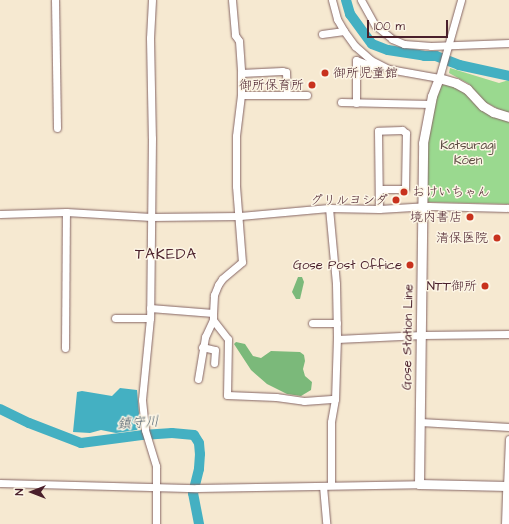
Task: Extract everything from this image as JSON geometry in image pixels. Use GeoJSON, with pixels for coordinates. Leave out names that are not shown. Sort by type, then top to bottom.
{"type":"FeatureCollection","features":[{"type":"Feature","properties":{"kind":"main road","name":"Gose Station Line"},"geometry":{"type":"LineString","coordinates":[[419,484],[422,335],[423,143],[430,104],[440,75]]}},
{"type":"Feature","properties":{"kind":"main road"},"geometry":{"type":"LineString","coordinates":[[440,75],[467,89],[483,106],[493,112],[509,117]]}},
{"type":"Feature","properties":{"kind":"main road"},"geometry":{"type":"LineString","coordinates":[[419,484],[508,486],[506,524]]}},
{"type":"Feature","properties":{"kind":"street"},"geometry":{"type":"LineString","coordinates":[[55,0],[57,128]]}},
{"type":"Feature","properties":{"kind":"street"},"geometry":{"type":"LineString","coordinates":[[152,0],[150,38],[152,138],[150,318],[142,400],[145,430],[150,442],[156,466],[156,524]]}},
{"type":"Feature","properties":{"kind":"street"},"geometry":{"type":"LineString","coordinates":[[198,379],[202,347],[213,317],[214,295],[222,279],[242,262],[240,216],[236,186],[236,136],[241,94],[241,73],[239,41],[235,35],[232,0]]}},
{"type":"Feature","properties":{"kind":"street"},"geometry":{"type":"LineString","coordinates":[[332,0],[337,19],[344,31],[355,46],[371,60],[381,66],[406,73],[440,75],[461,0]]}},
{"type":"Feature","properties":{"kind":"street"},"geometry":{"type":"LineString","coordinates":[[362,0],[375,25],[392,39],[418,46],[448,48],[509,42]]}},
{"type":"Feature","properties":{"kind":"street"},"geometry":{"type":"LineString","coordinates":[[322,34],[344,31]]}},
{"type":"Feature","properties":{"kind":"street"},"geometry":{"type":"LineString","coordinates":[[356,103],[356,60],[374,67],[381,66]]}},
{"type":"Feature","properties":{"kind":"street"},"geometry":{"type":"LineString","coordinates":[[241,73],[286,72],[287,95]]}},
{"type":"Feature","properties":{"kind":"street"},"geometry":{"type":"LineString","coordinates":[[241,94],[307,95]]}},
{"type":"Feature","properties":{"kind":"street"},"geometry":{"type":"LineString","coordinates":[[341,102],[430,104]]}},
{"type":"Feature","properties":{"kind":"street"},"geometry":{"type":"LineString","coordinates":[[379,189],[405,189],[406,133],[402,130],[378,131],[379,209]]}},
{"type":"Feature","properties":{"kind":"street"},"geometry":{"type":"LineString","coordinates":[[329,208],[336,284],[337,323],[335,399],[331,422],[331,485]]}},
{"type":"Feature","properties":{"kind":"street"},"geometry":{"type":"LineString","coordinates":[[0,214],[66,212],[150,218],[240,216],[329,208],[509,208]]}},
{"type":"Feature","properties":{"kind":"street"},"geometry":{"type":"LineString","coordinates":[[64,348],[66,212]]}},
{"type":"Feature","properties":{"kind":"street"},"geometry":{"type":"LineString","coordinates":[[150,308],[213,317],[228,339],[226,395],[276,397],[304,401],[335,399]]}},
{"type":"Feature","properties":{"kind":"street"},"geometry":{"type":"LineString","coordinates":[[115,318],[150,318]]}},
{"type":"Feature","properties":{"kind":"street"},"geometry":{"type":"LineString","coordinates":[[312,322],[337,323]]}},
{"type":"Feature","properties":{"kind":"street"},"geometry":{"type":"LineString","coordinates":[[337,339],[422,335],[509,334]]}},
{"type":"Feature","properties":{"kind":"street"},"geometry":{"type":"LineString","coordinates":[[202,347],[215,350],[214,363]]}},
{"type":"Feature","properties":{"kind":"street"},"geometry":{"type":"LineString","coordinates":[[420,422],[509,427]]}},
{"type":"Feature","properties":{"kind":"street"},"geometry":{"type":"LineString","coordinates":[[508,486],[509,439]]}},
{"type":"Feature","properties":{"kind":"street"},"geometry":{"type":"LineString","coordinates":[[0,483],[194,488],[419,484]]}},
{"type":"Feature","properties":{"kind":"street"},"geometry":{"type":"LineString","coordinates":[[323,486],[326,524]]}},
{"type":"Feature","properties":{"kind":"green space"},"geometry":{"type":"Polygon","coordinates":[[[450,68],[499,83],[509,80],[509,112],[504,112],[485,102],[469,84],[449,73],[450,68]]]}},
{"type":"Feature","properties":{"kind":"green space","name":"Katsuragi Kōen"},"geometry":{"type":"Polygon","coordinates":[[[440,85],[450,85],[461,89],[471,99],[509,120],[509,204],[427,202],[426,144],[435,99],[440,85]]]}},
{"type":"Feature","properties":{"kind":"green space"},"geometry":{"type":"Polygon","coordinates":[[[298,277],[302,277],[304,282],[300,299],[296,299],[292,292],[298,277]]]}},
{"type":"Feature","properties":{"kind":"green space"},"geometry":{"type":"Polygon","coordinates":[[[236,342],[245,344],[253,356],[261,358],[271,351],[300,352],[304,355],[305,361],[303,369],[305,376],[312,382],[311,390],[301,396],[287,394],[267,384],[251,370],[234,344],[236,342]]]}},
{"type":"Feature","properties":{"kind":"water"},"geometry":{"type":"Polygon","coordinates":[[[120,388],[137,390],[140,425],[137,430],[116,433],[101,430],[90,433],[73,432],[77,392],[82,391],[112,396],[120,388]]]}},
{"type":"Feature","properties":{"kind":"waterway"},"geometry":{"type":"LineString","coordinates":[[346,0],[350,14],[372,44],[388,50],[424,56],[436,56],[459,65],[509,76]]}},
{"type":"Feature","properties":{"kind":"waterway","name":"鎮守川"},"geometry":{"type":"LineString","coordinates":[[0,409],[29,423],[81,443],[143,435],[172,433],[194,435],[199,443],[200,454],[199,469],[193,493],[199,524]]}},
{"type":"Feature","properties":{"kind":"place","name":"御所児童館"},"geometry":{"type":"Point","coordinates":[325,73]}},
{"type":"Feature","properties":{"kind":"place","name":"御所保育所"},"geometry":{"type":"Point","coordinates":[312,85]}},
{"type":"Feature","properties":{"kind":"place","name":"おけいちゃん"},"geometry":{"type":"Point","coordinates":[404,192]}},
{"type":"Feature","properties":{"kind":"place","name":"グリルヨシダ"},"geometry":{"type":"Point","coordinates":[396,200]}},
{"type":"Feature","properties":{"kind":"place","name":"境内書店"},"geometry":{"type":"Point","coordinates":[470,217]}},
{"type":"Feature","properties":{"kind":"place","name":"清保医院"},"geometry":{"type":"Point","coordinates":[497,238]}},
{"type":"Feature","properties":{"kind":"place","name":"Gose Post Office"},"geometry":{"type":"Point","coordinates":[410,265]}},
{"type":"Feature","properties":{"kind":"place","name":"NTT御所"},"geometry":{"type":"Point","coordinates":[485,286]}},
{"type":"Feature","properties":{"kind":"district","name":"TAKEDA"},"geometry":{"type":"Point","coordinates":[166,255]}}]}
